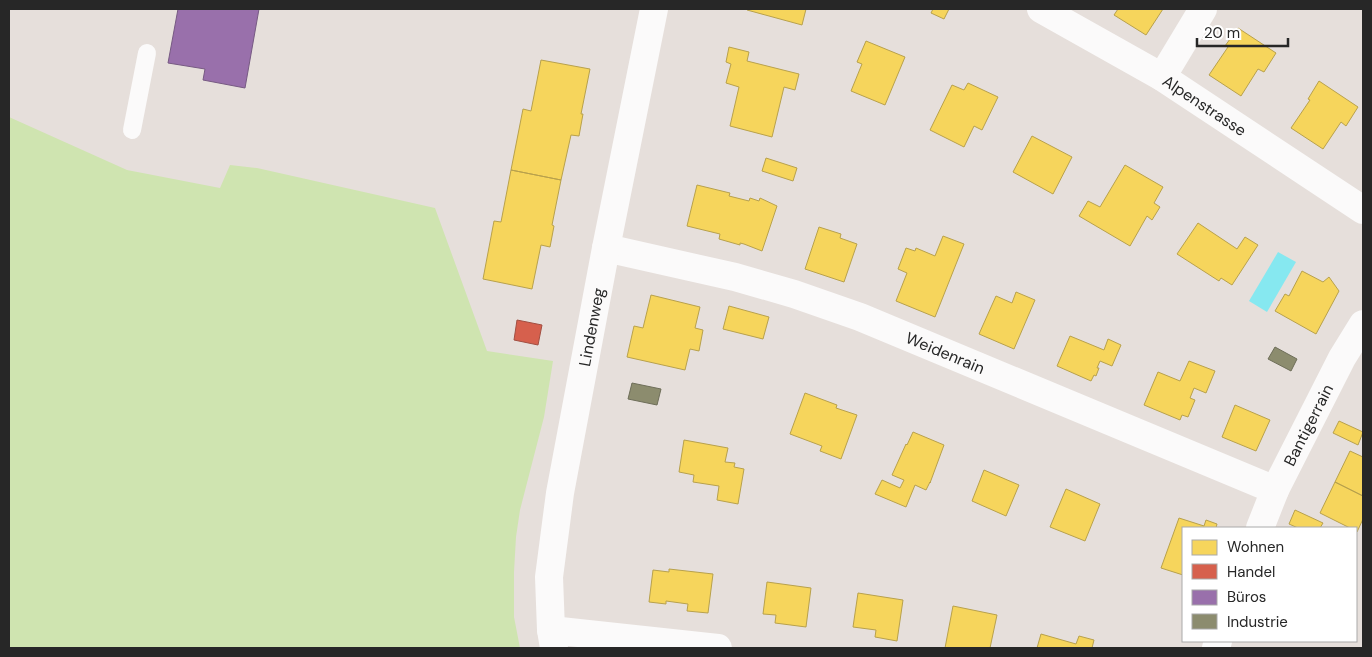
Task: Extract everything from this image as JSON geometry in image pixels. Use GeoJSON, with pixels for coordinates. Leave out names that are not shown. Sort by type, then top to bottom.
{"type":"FeatureCollection","features":[{"type":"Feature","properties":{"kind":"street","name":"Lindenweg"},"geometry":{"type":"LineString","coordinates":[[552,639],[550,577],[560,493],[606,248],[654,9]]}},
{"type":"Feature","properties":{"kind":"street","name":"Alpenstrasse"},"geometry":{"type":"LineString","coordinates":[[1041,9],[1162,77],[1363,210]]}},
{"type":"Feature","properties":{"kind":"street"},"geometry":{"type":"LineString","coordinates":[[1162,77],[1203,9]]}},
{"type":"Feature","properties":{"kind":"street","name":"Weidenrain"},"geometry":{"type":"LineString","coordinates":[[606,248],[734,277],[794,294],[850,314],[1275,490]]}},
{"type":"Feature","properties":{"kind":"street","name":"Bantigerrain"},"geometry":{"type":"LineString","coordinates":[[1260,527],[1275,490],[1342,358],[1363,324]]}},
{"type":"Feature","properties":{"kind":"street"},"geometry":{"type":"LineString","coordinates":[[552,639],[718,648]]}},
{"type":"Feature","properties":{"kind":"lane"},"geometry":{"type":"LineString","coordinates":[[132,130],[147,53]]}},
{"type":"Feature","properties":{"kind":"green space"},"geometry":{"type":"Polygon","coordinates":[[[9,117],[127,170],[220,188],[230,165],[257,168],[435,208],[487,351],[553,361],[544,417],[520,510],[516,537],[514,617],[520,648],[9,648],[9,117]]]}},
{"type":"Feature","properties":{"kind":"water"},"geometry":{"type":"Polygon","coordinates":[[[1278,252],[1296,262],[1267,312],[1249,301],[1278,252]]]}},
{"type":"Feature","properties":{"kind":"building: Wohnen"},"geometry":{"type":"Polygon","coordinates":[[[747,9],[806,9],[802,25],[747,9]]]}},
{"type":"Feature","properties":{"kind":"building: Wohnen"},"geometry":{"type":"Polygon","coordinates":[[[933,9],[949,9],[944,19],[931,13],[933,9]]]}},
{"type":"Feature","properties":{"kind":"building: Wohnen"},"geometry":{"type":"Polygon","coordinates":[[[1118,9],[1163,9],[1146,35],[1114,15],[1118,9]]]}},
{"type":"Feature","properties":{"kind":"building: Wohnen"},"geometry":{"type":"Polygon","coordinates":[[[1238,28],[1276,53],[1264,72],[1258,69],[1241,96],[1209,75],[1228,47],[1225,46],[1238,28]]]}},
{"type":"Feature","properties":{"kind":"building: Wohnen"},"geometry":{"type":"Polygon","coordinates":[[[866,41],[905,57],[885,105],[851,91],[862,64],[857,62],[866,41]]]}},
{"type":"Feature","properties":{"kind":"building: Wohnen"},"geometry":{"type":"Polygon","coordinates":[[[729,47],[749,52],[747,61],[799,74],[795,90],[784,87],[772,137],[730,126],[739,87],[726,83],[731,64],[726,62],[729,47]]]}},
{"type":"Feature","properties":{"kind":"building: Wohnen"},"geometry":{"type":"Polygon","coordinates":[[[541,60],[590,69],[581,114],[583,114],[579,136],[571,135],[561,180],[511,170],[523,109],[531,111],[541,60]]]}},
{"type":"Feature","properties":{"kind":"building: Wohnen"},"geometry":{"type":"Polygon","coordinates":[[[1319,81],[1358,107],[1346,126],[1341,122],[1323,149],[1291,128],[1310,100],[1308,99],[1319,81]]]}},
{"type":"Feature","properties":{"kind":"building: Wohnen"},"geometry":{"type":"Polygon","coordinates":[[[968,83],[998,97],[982,130],[974,126],[964,147],[930,130],[952,85],[964,90],[968,83]]]}},
{"type":"Feature","properties":{"kind":"building: Wohnen"},"geometry":{"type":"Polygon","coordinates":[[[1032,136],[1072,157],[1053,194],[1013,172],[1032,136]]]}},
{"type":"Feature","properties":{"kind":"building: Wohnen"},"geometry":{"type":"Polygon","coordinates":[[[766,158],[797,168],[793,181],[762,171],[766,158]]]}},
{"type":"Feature","properties":{"kind":"building: Wohnen"},"geometry":{"type":"Polygon","coordinates":[[[1125,165],[1163,187],[1154,203],[1160,207],[1152,220],[1147,216],[1130,246],[1079,216],[1088,201],[1100,207],[1125,165]]]}},
{"type":"Feature","properties":{"kind":"building: Wohnen"},"geometry":{"type":"Polygon","coordinates":[[[511,170],[561,180],[552,225],[554,226],[550,247],[541,245],[532,289],[483,279],[494,221],[501,222],[511,170]]]}},
{"type":"Feature","properties":{"kind":"building: Wohnen"},"geometry":{"type":"Polygon","coordinates":[[[697,185],[730,193],[729,196],[749,201],[750,198],[759,201],[760,198],[777,206],[762,251],[744,244],[740,243],[740,245],[719,239],[720,234],[687,226],[697,185]]]}},
{"type":"Feature","properties":{"kind":"building: Wohnen"},"geometry":{"type":"Polygon","coordinates":[[[1198,223],[1237,249],[1245,237],[1258,245],[1232,285],[1221,278],[1219,281],[1177,254],[1198,223]]]}},
{"type":"Feature","properties":{"kind":"building: Wohnen"},"geometry":{"type":"Polygon","coordinates":[[[819,227],[841,234],[840,238],[857,244],[844,282],[805,269],[819,227]]]}},
{"type":"Feature","properties":{"kind":"building: Wohnen"},"geometry":{"type":"Polygon","coordinates":[[[943,236],[964,244],[935,317],[896,301],[907,273],[898,269],[906,248],[915,251],[916,248],[935,256],[943,236]]]}},
{"type":"Feature","properties":{"kind":"building: Wohnen"},"geometry":{"type":"Polygon","coordinates":[[[1302,271],[1323,282],[1329,277],[1339,291],[1316,334],[1275,311],[1285,294],[1289,296],[1302,271]]]}},
{"type":"Feature","properties":{"kind":"building: Wohnen"},"geometry":{"type":"Polygon","coordinates":[[[1016,292],[1035,300],[1014,349],[979,334],[996,296],[1012,303],[1016,292]]]}},
{"type":"Feature","properties":{"kind":"building: Wohnen"},"geometry":{"type":"Polygon","coordinates":[[[651,295],[700,307],[695,328],[703,330],[699,351],[690,349],[685,370],[627,357],[634,326],[643,328],[651,295]]]}},
{"type":"Feature","properties":{"kind":"building: Wohnen"},"geometry":{"type":"Polygon","coordinates":[[[729,306],[769,317],[763,339],[723,329],[729,306]]]}},
{"type":"Feature","properties":{"kind":"building: Wohnen"},"geometry":{"type":"Polygon","coordinates":[[[1070,336],[1104,350],[1108,339],[1121,345],[1112,366],[1100,361],[1096,376],[1094,375],[1091,381],[1057,366],[1070,336]]]}},
{"type":"Feature","properties":{"kind":"building: Wohnen"},"geometry":{"type":"Polygon","coordinates":[[[1189,361],[1215,371],[1206,393],[1194,388],[1190,398],[1195,400],[1188,417],[1182,415],[1180,420],[1144,405],[1158,372],[1180,381],[1189,361]]]}},
{"type":"Feature","properties":{"kind":"building: Wohnen"},"geometry":{"type":"Polygon","coordinates":[[[805,393],[837,405],[836,408],[857,415],[841,459],[820,451],[822,446],[790,434],[805,393]]]}},
{"type":"Feature","properties":{"kind":"building: Wohnen"},"geometry":{"type":"Polygon","coordinates":[[[1235,405],[1270,420],[1256,451],[1222,437],[1235,405]]]}},
{"type":"Feature","properties":{"kind":"building: Wohnen"},"geometry":{"type":"Polygon","coordinates":[[[1339,421],[1363,432],[1358,445],[1333,433],[1339,421]]]}},
{"type":"Feature","properties":{"kind":"building: Wohnen"},"geometry":{"type":"Polygon","coordinates":[[[913,432],[944,445],[926,490],[915,485],[906,507],[875,494],[882,480],[900,488],[904,480],[892,475],[913,432]]]}},
{"type":"Feature","properties":{"kind":"building: Wohnen"},"geometry":{"type":"Polygon","coordinates":[[[684,440],[728,448],[725,462],[735,463],[734,467],[744,469],[738,504],[717,500],[719,486],[693,482],[694,475],[679,472],[684,440]]]}},
{"type":"Feature","properties":{"kind":"building: Wohnen"},"geometry":{"type":"Polygon","coordinates":[[[1350,451],[1363,457],[1363,496],[1335,482],[1350,451]]]}},
{"type":"Feature","properties":{"kind":"building: Wohnen"},"geometry":{"type":"Polygon","coordinates":[[[984,470],[1019,485],[1006,516],[972,501],[984,470]]]}},
{"type":"Feature","properties":{"kind":"building: Wohnen"},"geometry":{"type":"Polygon","coordinates":[[[1335,482],[1363,496],[1363,519],[1357,532],[1357,527],[1348,527],[1320,513],[1335,482]]]}},
{"type":"Feature","properties":{"kind":"building: Wohnen"},"geometry":{"type":"Polygon","coordinates":[[[1066,489],[1100,504],[1085,541],[1050,527],[1066,489]]]}},
{"type":"Feature","properties":{"kind":"building: Wohnen"},"geometry":{"type":"Polygon","coordinates":[[[1295,510],[1323,523],[1321,527],[1296,527],[1289,524],[1295,510]]]}},
{"type":"Feature","properties":{"kind":"building: Wohnen"},"geometry":{"type":"Polygon","coordinates":[[[1179,518],[1204,526],[1206,520],[1217,524],[1216,527],[1182,527],[1182,575],[1161,568],[1179,518]]]}},
{"type":"Feature","properties":{"kind":"building: Wohnen"},"geometry":{"type":"Polygon","coordinates":[[[669,569],[713,574],[708,613],[687,611],[688,604],[666,601],[666,604],[649,602],[653,570],[669,572],[669,569]]]}},
{"type":"Feature","properties":{"kind":"building: Wohnen"},"geometry":{"type":"Polygon","coordinates":[[[767,582],[811,588],[806,627],[775,623],[776,615],[763,614],[767,582]]]}},
{"type":"Feature","properties":{"kind":"building: Wohnen"},"geometry":{"type":"Polygon","coordinates":[[[858,593],[903,600],[897,641],[875,637],[876,630],[853,627],[858,593]]]}},
{"type":"Feature","properties":{"kind":"building: Wohnen"},"geometry":{"type":"Polygon","coordinates":[[[953,606],[997,615],[990,648],[945,648],[953,606]]]}},
{"type":"Feature","properties":{"kind":"building: Wohnen"},"geometry":{"type":"Polygon","coordinates":[[[1041,634],[1076,644],[1079,636],[1094,640],[1092,648],[1037,648],[1041,634]]]}},
{"type":"Feature","properties":{"kind":"building: Handel"},"geometry":{"type":"Polygon","coordinates":[[[517,320],[542,325],[538,345],[514,340],[517,320]]]}},
{"type":"Feature","properties":{"kind":"building: Büros"},"geometry":{"type":"Polygon","coordinates":[[[178,9],[259,9],[245,88],[203,80],[205,69],[168,63],[178,9]]]}},
{"type":"Feature","properties":{"kind":"building: Industrie"},"geometry":{"type":"Polygon","coordinates":[[[1275,347],[1297,359],[1291,371],[1268,359],[1275,347]]]}},
{"type":"Feature","properties":{"kind":"building: Industrie"},"geometry":{"type":"Polygon","coordinates":[[[632,383],[661,389],[657,405],[628,399],[632,383]]]}}]}
